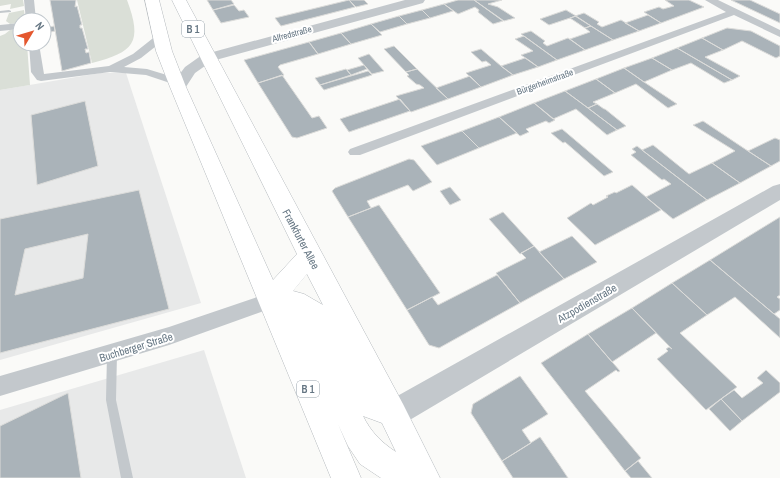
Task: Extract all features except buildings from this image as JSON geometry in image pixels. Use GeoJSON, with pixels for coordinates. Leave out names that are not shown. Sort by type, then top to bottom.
{"type":"FeatureCollection","features":[{"type":"Feature","properties":{"kind":"main road","name":"B 1"},"geometry":{"type":"LineString","coordinates":[[152,0],[161,37],[177,84],[346,478]]}},
{"type":"Feature","properties":{"kind":"main road","name":"Frankfurter Allee"},"geometry":{"type":"LineString","coordinates":[[179,0],[425,478]]}},
{"type":"Feature","properties":{"kind":"main road"},"geometry":{"type":"LineString","coordinates":[[270,301],[310,255]]}},
{"type":"Feature","properties":{"kind":"main road"},"geometry":{"type":"LineString","coordinates":[[270,301],[295,302],[318,315],[362,401],[393,414]]}},
{"type":"Feature","properties":{"kind":"main road"},"geometry":{"type":"LineString","coordinates":[[270,301],[315,345],[358,436],[371,453],[397,471],[417,478]]}},
{"type":"Feature","properties":{"kind":"street"},"geometry":{"type":"LineString","coordinates":[[29,0],[30,12]]}},
{"type":"Feature","properties":{"kind":"street","name":"Alfredstraße"},"geometry":{"type":"LineString","coordinates":[[177,84],[190,70],[208,58],[419,0]]}},
{"type":"Feature","properties":{"kind":"street"},"geometry":{"type":"LineString","coordinates":[[710,0],[780,34]]}},
{"type":"Feature","properties":{"kind":"street","name":"Bürgerheimstraße"},"geometry":{"type":"LineString","coordinates":[[355,152],[734,12]]}},
{"type":"Feature","properties":{"kind":"street"},"geometry":{"type":"LineString","coordinates":[[0,28],[12,27]]}},
{"type":"Feature","properties":{"kind":"street"},"geometry":{"type":"LineString","coordinates":[[110,69],[137,56],[161,37]]}},
{"type":"Feature","properties":{"kind":"street"},"geometry":{"type":"LineString","coordinates":[[35,52],[37,72],[41,78],[110,69],[147,72],[177,84]]}},
{"type":"Feature","properties":{"kind":"street","name":"Atzpodienstraße"},"geometry":{"type":"LineString","coordinates":[[393,414],[571,313],[780,191]]}},
{"type":"Feature","properties":{"kind":"street","name":"Buchberger Straße"},"geometry":{"type":"LineString","coordinates":[[0,386],[206,325],[270,301]]}},
{"type":"Feature","properties":{"kind":"lane"},"geometry":{"type":"LineString","coordinates":[[0,12],[9,11]]}},
{"type":"Feature","properties":{"kind":"lane"},"geometry":{"type":"LineString","coordinates":[[112,354],[111,400],[127,478]]}},
{"type":"Feature","properties":{"kind":"shaded area"},"geometry":{"type":"Polygon","coordinates":[[[0,0],[23,0],[24,6],[10,9],[11,4],[0,6],[0,0]]]}},
{"type":"Feature","properties":{"kind":"shaded area"},"geometry":{"type":"Polygon","coordinates":[[[77,0],[127,0],[132,15],[134,36],[131,44],[126,50],[117,55],[92,63],[77,0]]]}},
{"type":"Feature","properties":{"kind":"shaded area"},"geometry":{"type":"Polygon","coordinates":[[[24,10],[24,12],[14,12],[24,10]]]}},
{"type":"Feature","properties":{"kind":"shaded area"},"geometry":{"type":"Polygon","coordinates":[[[12,12],[12,24],[6,21],[9,13],[12,12]]]}},
{"type":"Feature","properties":{"kind":"shaded area"},"geometry":{"type":"Polygon","coordinates":[[[12,30],[12,52],[28,52],[30,85],[0,90],[0,36],[12,30]]]}},
{"type":"Feature","properties":{"kind":"shaded area"},"geometry":{"type":"Polygon","coordinates":[[[100,73],[126,73],[201,303],[0,360],[0,90],[100,73]]]}},
{"type":"Feature","properties":{"kind":"shaded area"},"geometry":{"type":"Polygon","coordinates":[[[204,350],[246,478],[0,478],[0,410],[204,350]]]}}]}
